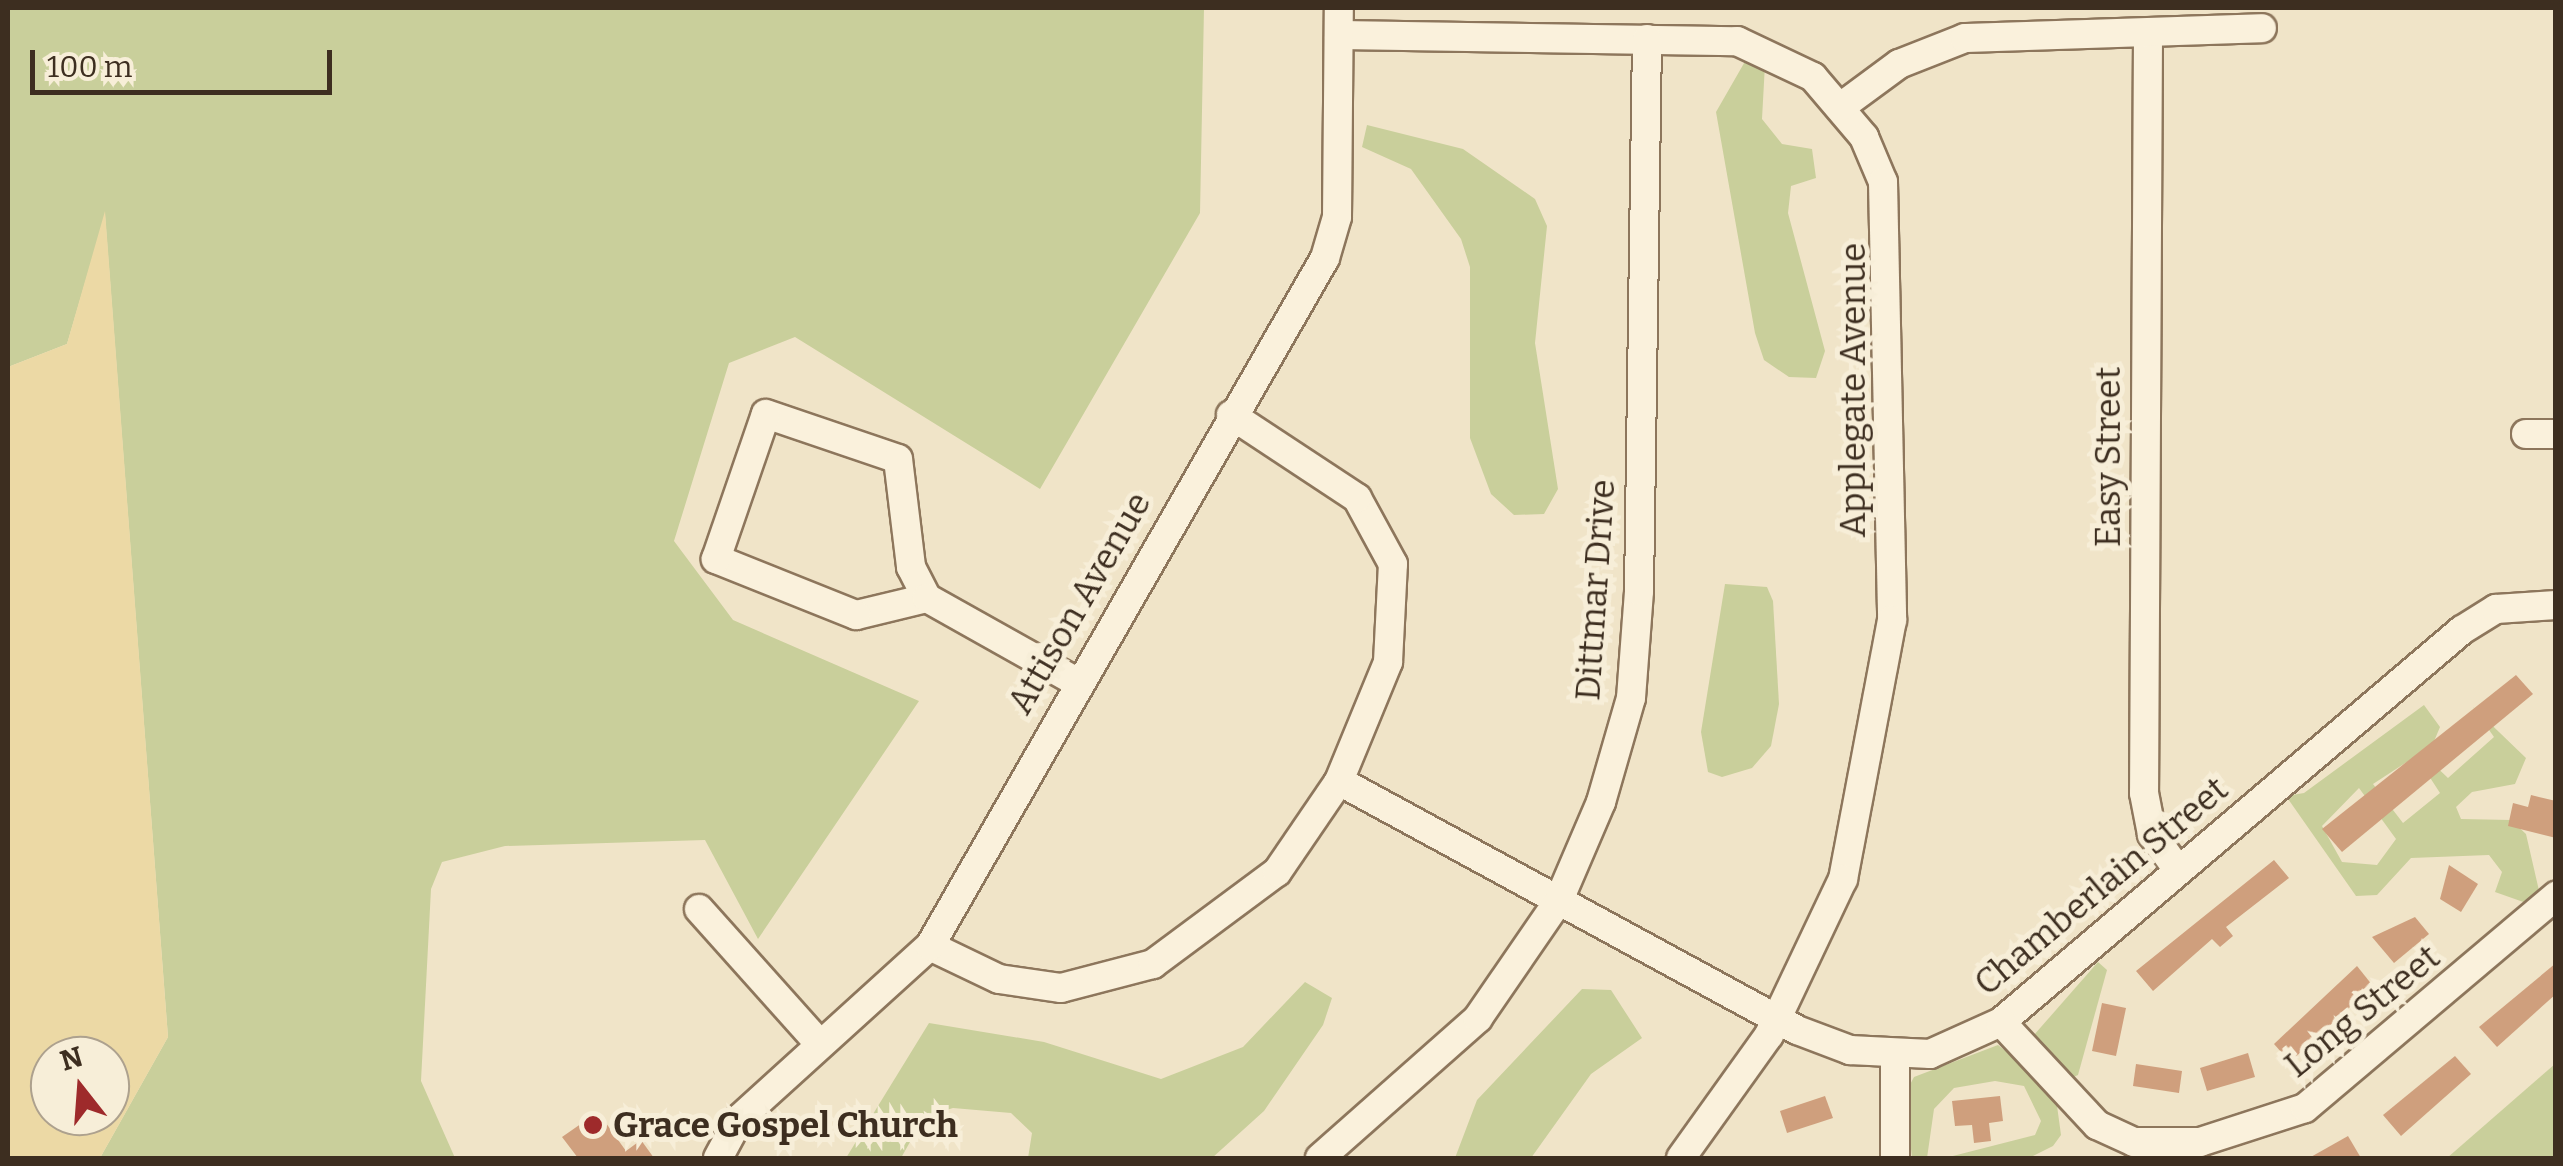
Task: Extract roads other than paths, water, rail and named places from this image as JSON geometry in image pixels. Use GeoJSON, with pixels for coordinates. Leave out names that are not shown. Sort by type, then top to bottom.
{"type":"FeatureCollection","features":[{"type":"Feature","properties":{"kind":"street","name":"Applegate Avenue"},"geometry":{"type":"LineString","coordinates":[[1339,22],[1765,49],[1842,106],[1864,137],[1889,211],[1892,620],[1843,880],[1778,1020],[1681,1158]]}},
{"type":"Feature","properties":{"kind":"street","name":"Attison Avenue"},"geometry":{"type":"LineString","coordinates":[[718,1158],[738,1119],[818,1042],[930,946],[1075,681],[1333,240],[1339,22]]}},
{"type":"Feature","properties":{"kind":"street"},"geometry":{"type":"LineString","coordinates":[[1842,106],[1898,64],[1965,38],[2148,36],[2262,28]]}},
{"type":"Feature","properties":{"kind":"street","name":"Easy Street"},"geometry":{"type":"LineString","coordinates":[[2148,36],[2144,793],[2152,834],[2178,870]]}},
{"type":"Feature","properties":{"kind":"street","name":"Dittmar Drive"},"geometry":{"type":"LineString","coordinates":[[1320,1158],[1478,1018],[1559,900],[1601,802],[1631,698],[1647,39]]}},
{"type":"Feature","properties":{"kind":"street"},"geometry":{"type":"LineString","coordinates":[[926,598],[856,616],[716,560],[766,414],[898,459],[911,568],[926,598],[1075,681]]}},
{"type":"Feature","properties":{"kind":"street"},"geometry":{"type":"LineString","coordinates":[[930,946],[998,979],[1061,988],[1139,970],[1213,928],[1277,872],[1338,781],[1388,662],[1394,564],[1357,498],[1231,414]]}},
{"type":"Feature","properties":{"kind":"street"},"geometry":{"type":"LineString","coordinates":[[2526,434],[2556,434]]}},
{"type":"Feature","properties":{"kind":"street","name":"Chamberlain Street"},"geometry":{"type":"LineString","coordinates":[[1338,781],[1778,1020],[1850,1050],[1895,1057],[1930,1054],[2002,1022],[2462,630],[2496,610],[2556,605]]}},
{"type":"Feature","properties":{"kind":"street","name":"Long Street"},"geometry":{"type":"LineString","coordinates":[[2002,1022],[2097,1126],[2134,1142],[2200,1142],[2305,1108],[2556,896]]}},
{"type":"Feature","properties":{"kind":"street"},"geometry":{"type":"LineString","coordinates":[[699,909],[818,1042]]}},
{"type":"Feature","properties":{"kind":"street"},"geometry":{"type":"LineString","coordinates":[[1895,1057],[1895,1158]]}},
{"type":"Feature","properties":{"kind":"place","name":"Grace Gospel Church"},"geometry":{"type":"Point","coordinates":[593,1125]}}]}
